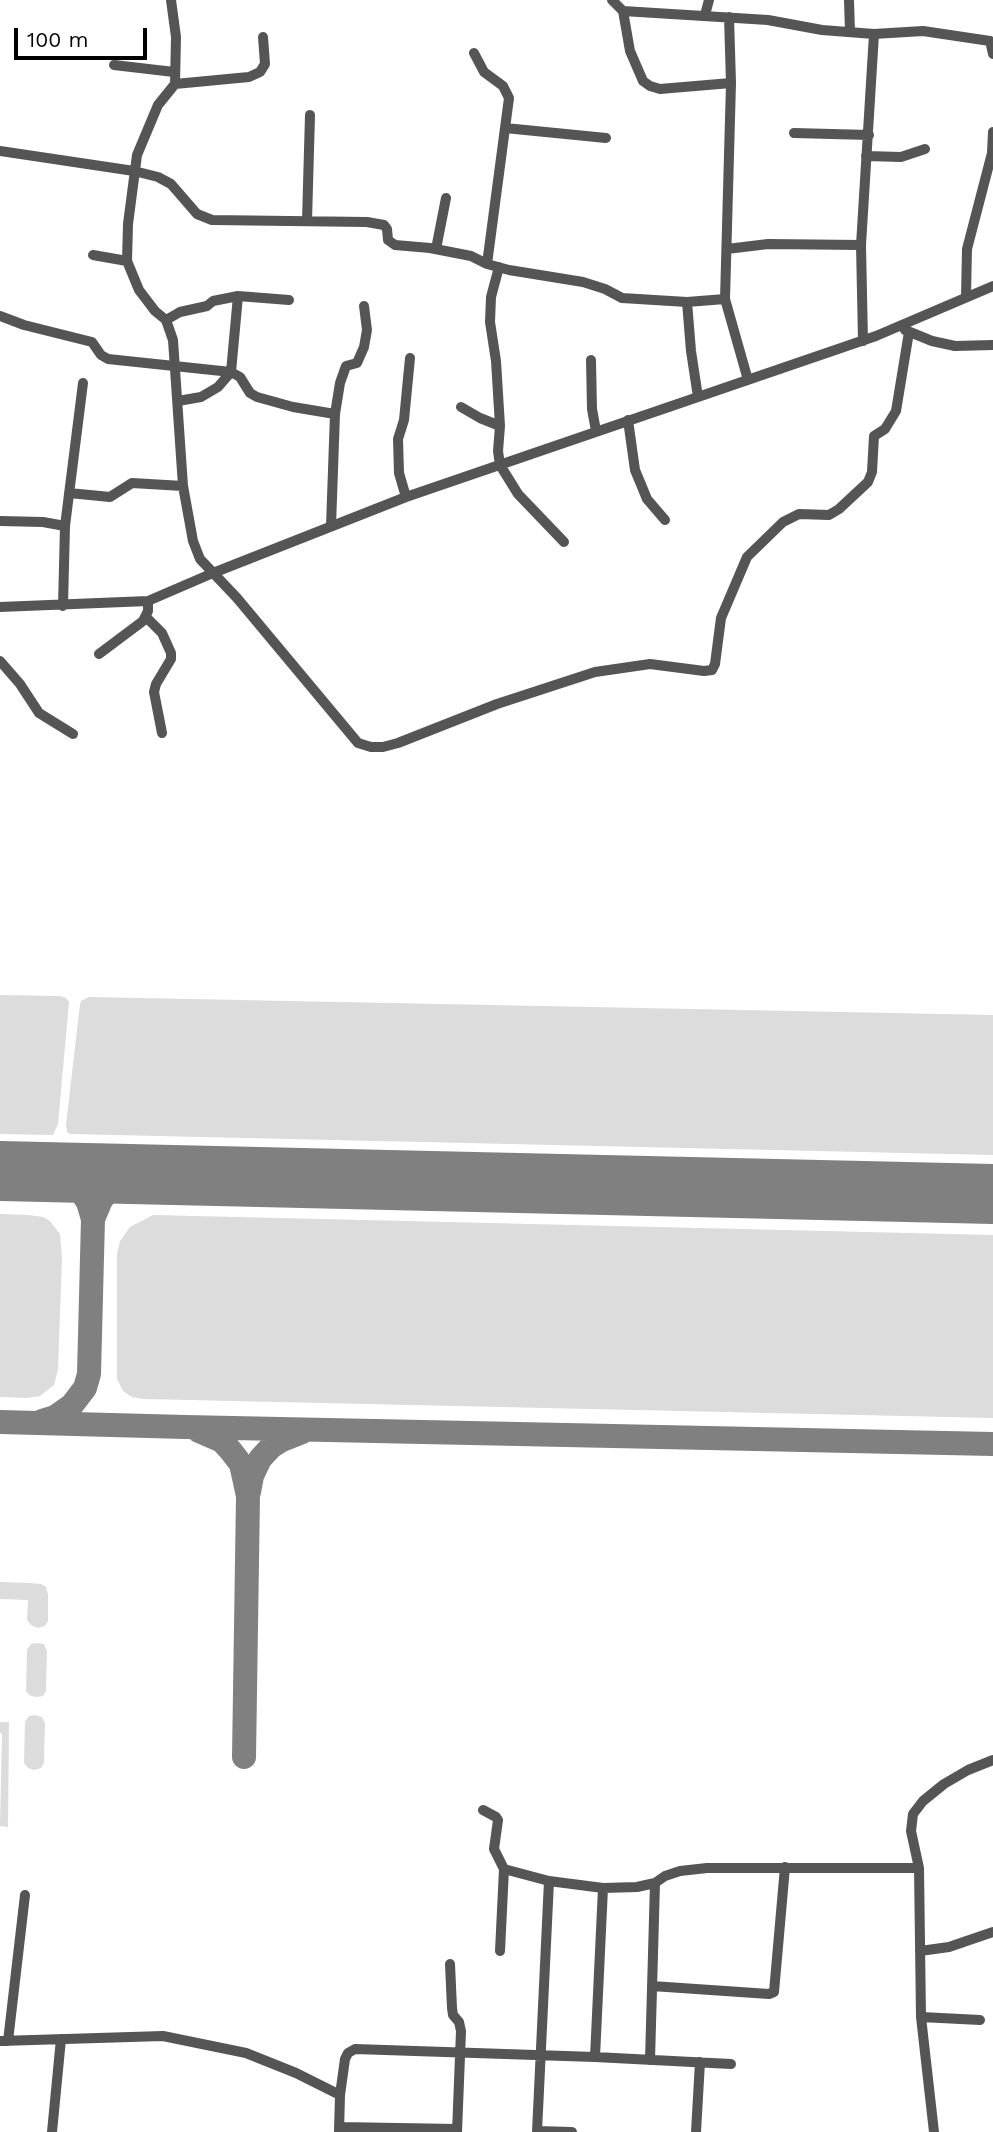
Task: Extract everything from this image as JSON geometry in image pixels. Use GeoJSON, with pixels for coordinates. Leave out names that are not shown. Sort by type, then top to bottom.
{"type":"FeatureCollection","features":[{"type":"Feature","properties":{"kind":"street"},"geometry":{"type":"LineString","coordinates":[[171,0],[176,37],[175,84],[158,106],[141,145],[134,171],[127,261],[139,290],[155,311],[166,320],[173,340],[183,486],[193,541],[200,559],[237,598],[358,743],[371,747],[398,743],[497,704],[595,672],[650,664],[712,670],[722,618],[747,557],[783,522],[799,514],[829,515],[867,482],[872,472],[874,436],[885,429],[896,411],[909,332]]}},
{"type":"Feature","properties":{"kind":"street"},"geometry":{"type":"LineString","coordinates":[[612,0],[623,11],[630,51],[643,81],[650,86],[660,89],[731,83]]}},
{"type":"Feature","properties":{"kind":"street"},"geometry":{"type":"LineString","coordinates":[[705,15],[709,0]]}},
{"type":"Feature","properties":{"kind":"street"},"geometry":{"type":"LineString","coordinates":[[849,0],[850,32]]}},
{"type":"Feature","properties":{"kind":"street"},"geometry":{"type":"LineString","coordinates":[[623,11],[768,20],[822,30],[874,34],[923,31],[992,41],[993,54]]}},
{"type":"Feature","properties":{"kind":"street"},"geometry":{"type":"LineString","coordinates":[[729,17],[731,83],[725,299],[748,380]]}},
{"type":"Feature","properties":{"kind":"street"},"geometry":{"type":"LineString","coordinates":[[863,341],[861,244],[874,34]]}},
{"type":"Feature","properties":{"kind":"street"},"geometry":{"type":"LineString","coordinates":[[175,84],[249,77],[260,72],[265,64],[263,37]]}},
{"type":"Feature","properties":{"kind":"street"},"geometry":{"type":"LineString","coordinates":[[474,53],[484,72],[503,86],[509,98],[486,264]]}},
{"type":"Feature","properties":{"kind":"street"},"geometry":{"type":"LineString","coordinates":[[114,65],[174,72]]}},
{"type":"Feature","properties":{"kind":"street"},"geometry":{"type":"LineString","coordinates":[[307,221],[310,115]]}},
{"type":"Feature","properties":{"kind":"street"},"geometry":{"type":"LineString","coordinates":[[505,128],[606,138]]}},
{"type":"Feature","properties":{"kind":"street"},"geometry":{"type":"LineString","coordinates":[[967,296],[967,249],[989,176],[993,132]]}},
{"type":"Feature","properties":{"kind":"street"},"geometry":{"type":"LineString","coordinates":[[794,133],[869,135]]}},
{"type":"Feature","properties":{"kind":"street"},"geometry":{"type":"LineString","coordinates":[[866,156],[901,157],[925,149]]}},
{"type":"Feature","properties":{"kind":"street"},"geometry":{"type":"LineString","coordinates":[[0,151],[158,177],[171,184],[197,214],[212,220],[368,222],[384,225],[392,244],[436,249],[471,256],[499,267],[583,282],[622,298],[687,302],[725,299]]}},
{"type":"Feature","properties":{"kind":"street"},"geometry":{"type":"LineString","coordinates":[[436,249],[446,198]]}},
{"type":"Feature","properties":{"kind":"street"},"geometry":{"type":"LineString","coordinates":[[727,248],[768,244],[861,244]]}},
{"type":"Feature","properties":{"kind":"street"},"geometry":{"type":"LineString","coordinates":[[93,255],[127,261]]}},
{"type":"Feature","properties":{"kind":"street"},"geometry":{"type":"LineString","coordinates":[[499,267],[491,297],[489,322],[496,361],[500,465],[518,494],[564,542]]}},
{"type":"Feature","properties":{"kind":"street"},"geometry":{"type":"LineString","coordinates":[[0,607],[148,601],[406,496],[863,341],[993,286]]}},
{"type":"Feature","properties":{"kind":"street"},"geometry":{"type":"LineString","coordinates":[[166,320],[180,312],[238,296],[289,300]]}},
{"type":"Feature","properties":{"kind":"street"},"geometry":{"type":"LineString","coordinates":[[178,401],[201,397],[218,387],[231,372],[238,296]]}},
{"type":"Feature","properties":{"kind":"street"},"geometry":{"type":"LineString","coordinates":[[687,302],[698,397]]}},
{"type":"Feature","properties":{"kind":"street"},"geometry":{"type":"LineString","coordinates":[[331,526],[335,414],[346,366],[357,363],[364,347],[367,330],[364,306]]}},
{"type":"Feature","properties":{"kind":"street"},"geometry":{"type":"LineString","coordinates":[[0,316],[24,325],[92,342],[101,355],[108,359],[231,372],[240,377],[250,393],[257,397],[293,407],[335,414]]}},
{"type":"Feature","properties":{"kind":"street"},"geometry":{"type":"LineString","coordinates":[[898,328],[932,341],[955,346],[993,345]]}},
{"type":"Feature","properties":{"kind":"street"},"geometry":{"type":"LineString","coordinates":[[406,496],[399,473],[398,439],[404,420],[410,358]]}},
{"type":"Feature","properties":{"kind":"street"},"geometry":{"type":"LineString","coordinates":[[591,360],[592,409],[596,431]]}},
{"type":"Feature","properties":{"kind":"street"},"geometry":{"type":"LineString","coordinates":[[64,606],[65,526],[83,383]]}},
{"type":"Feature","properties":{"kind":"street"},"geometry":{"type":"LineString","coordinates":[[461,407],[500,426]]}},
{"type":"Feature","properties":{"kind":"street"},"geometry":{"type":"LineString","coordinates":[[628,420],[639,482],[647,499],[665,520]]}},
{"type":"Feature","properties":{"kind":"street"},"geometry":{"type":"LineString","coordinates":[[69,493],[110,497],[132,483],[183,486]]}},
{"type":"Feature","properties":{"kind":"street"},"geometry":{"type":"LineString","coordinates":[[0,521],[43,522],[65,526]]}},
{"type":"Feature","properties":{"kind":"street"},"geometry":{"type":"LineString","coordinates":[[99,654],[146,617],[148,601]]}},
{"type":"Feature","properties":{"kind":"street"},"geometry":{"type":"LineString","coordinates":[[146,617],[162,633],[171,653],[168,665],[156,684],[155,692],[162,733]]}},
{"type":"Feature","properties":{"kind":"street"},"geometry":{"type":"LineString","coordinates":[[0,661],[20,684],[39,713],[73,734]]}},
{"type":"Feature","properties":{"kind":"street"},"geometry":{"type":"LineString","coordinates":[[934,2132],[921,2017],[919,1868],[911,1831],[913,1814],[923,1801],[944,1784],[993,1760]]}},
{"type":"Feature","properties":{"kind":"street"},"geometry":{"type":"LineString","coordinates":[[483,1810],[498,1820],[495,1849],[504,1869],[500,1951]]}},
{"type":"Feature","properties":{"kind":"street"},"geometry":{"type":"LineString","coordinates":[[652,1986],[769,1994],[774,1992],[785,1867]]}},
{"type":"Feature","properties":{"kind":"street"},"geometry":{"type":"LineString","coordinates":[[504,1869],[549,1881],[603,1888],[637,1887],[694,1869],[919,1868]]}},
{"type":"Feature","properties":{"kind":"street"},"geometry":{"type":"LineString","coordinates":[[549,1881],[537,2131],[572,2132]]}},
{"type":"Feature","properties":{"kind":"street"},"geometry":{"type":"LineString","coordinates":[[650,2060],[655,1882]]}},
{"type":"Feature","properties":{"kind":"street"},"geometry":{"type":"LineString","coordinates":[[595,2057],[603,1888]]}},
{"type":"Feature","properties":{"kind":"street"},"geometry":{"type":"LineString","coordinates":[[25,1895],[4,2041],[163,2036],[246,2053],[296,2073],[340,2095]]}},
{"type":"Feature","properties":{"kind":"street"},"geometry":{"type":"LineString","coordinates":[[920,1951],[949,1947],[993,1932]]}},
{"type":"Feature","properties":{"kind":"street"},"geometry":{"type":"LineString","coordinates":[[450,1964],[453,2015],[459,2022],[461,2031],[460,2052],[457,2130],[339,2129],[345,2059],[348,2053],[355,2049],[460,2052],[540,2056],[595,2057],[731,2064]]}},
{"type":"Feature","properties":{"kind":"street"},"geometry":{"type":"LineString","coordinates":[[921,2017],[980,2020]]}},
{"type":"Feature","properties":{"kind":"street"},"geometry":{"type":"LineString","coordinates":[[52,2132],[61,2039]]}},
{"type":"Feature","properties":{"kind":"street"},"geometry":{"type":"LineString","coordinates":[[696,2132],[700,2062]]}},
{"type":"Feature","properties":{"kind":"shaded area"},"geometry":{"type":"Polygon","coordinates":[[[0,995],[60,996],[69,1002],[58,1124],[53,1135],[0,1134],[0,995]]]}},
{"type":"Feature","properties":{"kind":"shaded area"},"geometry":{"type":"Polygon","coordinates":[[[89,997],[993,1015],[993,1155],[70,1134],[66,1125],[80,1004],[89,997]]]}},
{"type":"Feature","properties":{"kind":"shaded area"},"geometry":{"type":"Polygon","coordinates":[[[0,1214],[43,1217],[50,1221],[60,1234],[62,1259],[58,1369],[54,1385],[40,1396],[0,1397],[0,1214]]]}},
{"type":"Feature","properties":{"kind":"shaded area"},"geometry":{"type":"Polygon","coordinates":[[[153,1215],[993,1235],[993,1418],[132,1397],[123,1391],[117,1379],[117,1254],[120,1241],[130,1227],[153,1215]]]}},
{"type":"Feature","properties":{"kind":"shaded area"},"geometry":{"type":"Polygon","coordinates":[[[0,1582],[41,1584],[46,1587],[48,1621],[45,1626],[38,1628],[27,1620],[28,1600],[0,1599],[0,1582]]]}},
{"type":"Feature","properties":{"kind":"shaded area"},"geometry":{"type":"Polygon","coordinates":[[[31,1644],[44,1644],[47,1651],[46,1691],[43,1696],[36,1697],[26,1691],[27,1650],[31,1644]]]}},
{"type":"Feature","properties":{"kind":"shaded area"},"geometry":{"type":"Polygon","coordinates":[[[29,1716],[42,1717],[45,1723],[44,1763],[41,1768],[34,1770],[24,1763],[25,1722],[29,1716]]]}},
{"type":"Feature","properties":{"kind":"shaded area"},"geometry":{"type":"Polygon","coordinates":[[[0,1722],[9,1722],[8,1827],[0,1826],[0,1722]]]}},
{"type":"Feature","properties":{"kind":"taxiway"},"geometry":{"type":"LineString","coordinates":[[41,1172],[68,1180],[80,1190],[88,1202],[93,1219]]}},
{"type":"Feature","properties":{"kind":"taxiway"},"geometry":{"type":"LineString","coordinates":[[42,1421],[55,1417],[72,1405],[85,1388],[89,1374],[93,1219],[101,1200],[109,1190],[119,1182],[140,1175]]}},
{"type":"Feature","properties":{"kind":"taxiway"},"geometry":{"type":"LineString","coordinates":[[0,1422],[993,1444]]}},
{"type":"Feature","properties":{"kind":"taxiway"},"geometry":{"type":"LineString","coordinates":[[199,1431],[222,1441],[241,1464],[248,1496],[244,1757]]}},
{"type":"Feature","properties":{"kind":"taxiway"},"geometry":{"type":"LineString","coordinates":[[249,1492],[252,1476],[260,1459],[271,1447],[302,1432]]}},
{"type":"Feature","properties":{"kind":"runway"},"geometry":{"type":"LineString","coordinates":[[0,1171],[993,1194]]}}]}
